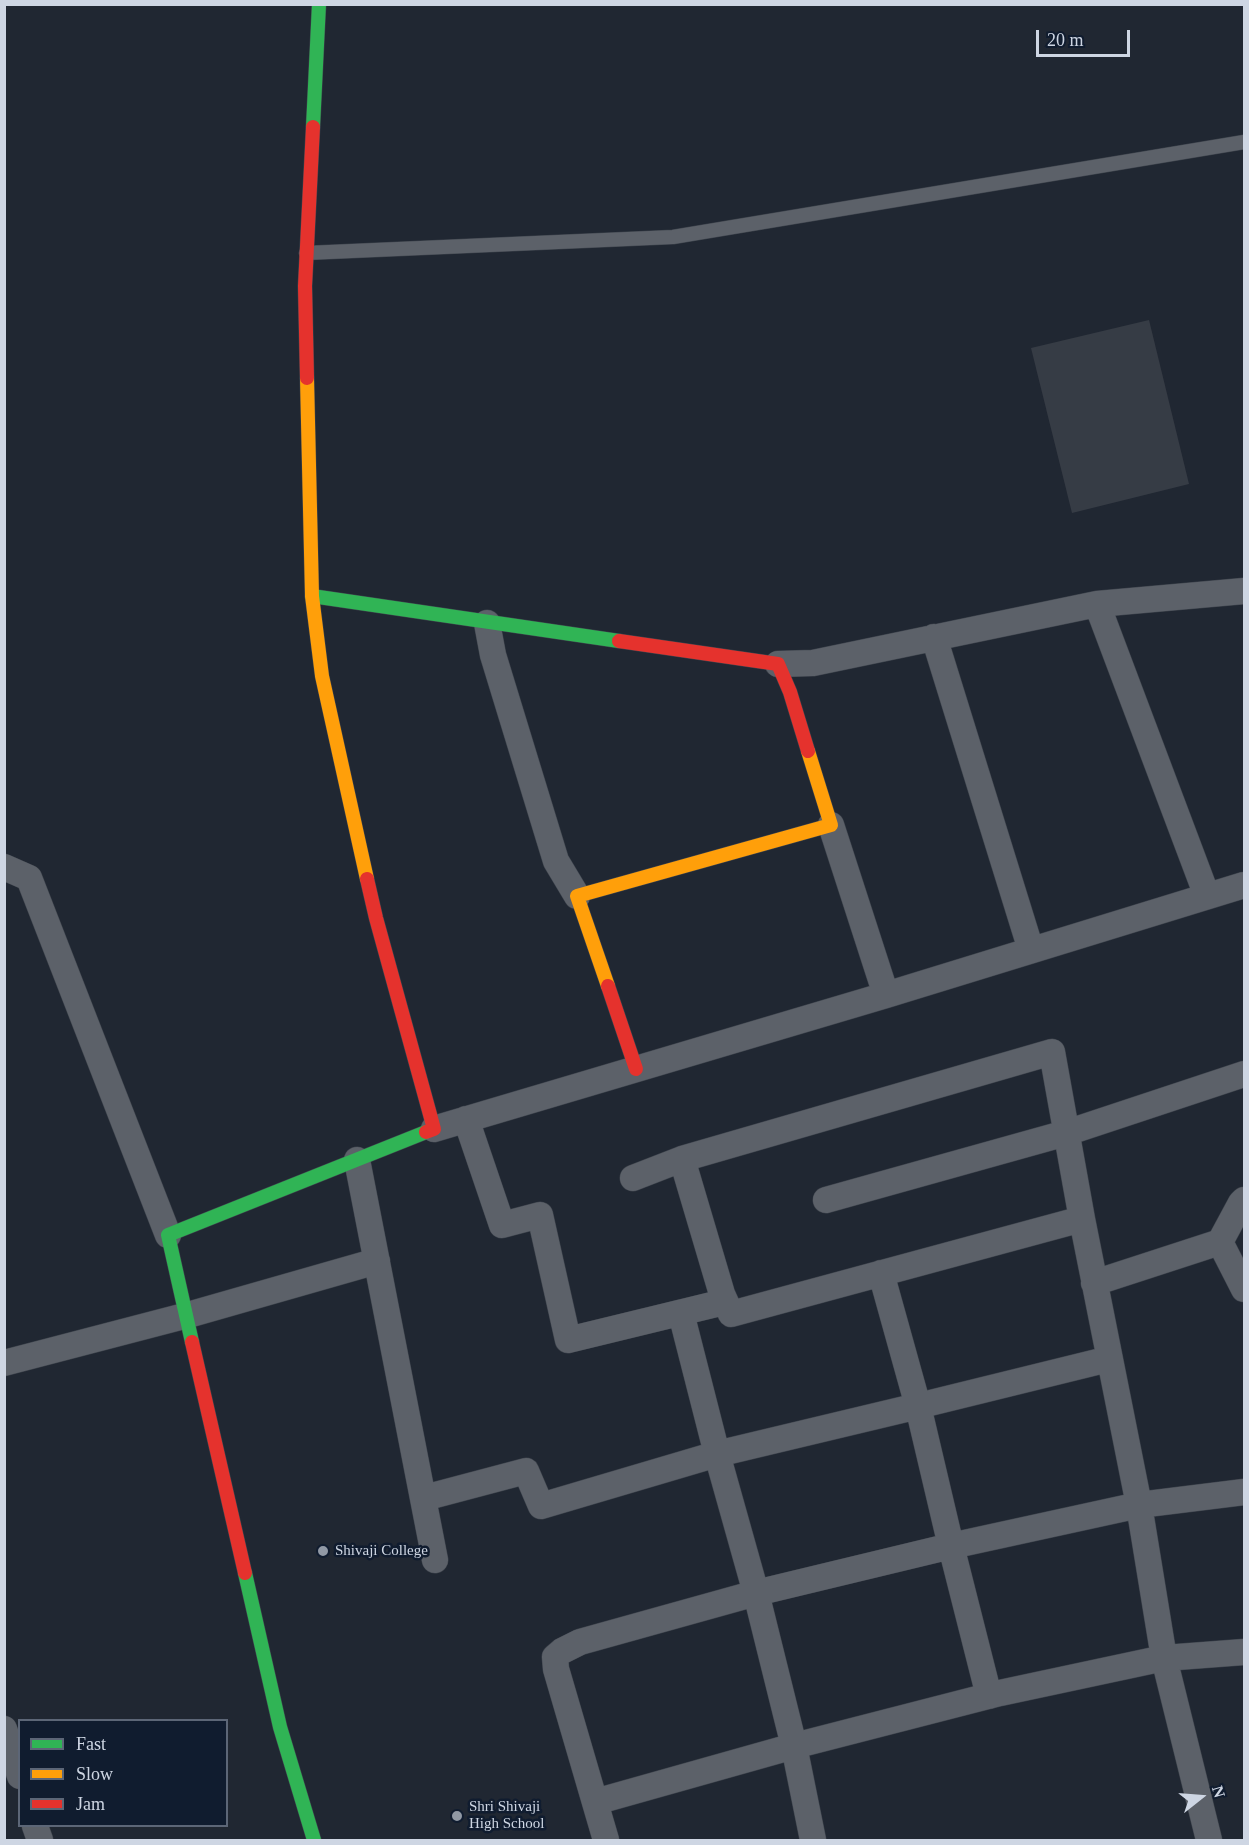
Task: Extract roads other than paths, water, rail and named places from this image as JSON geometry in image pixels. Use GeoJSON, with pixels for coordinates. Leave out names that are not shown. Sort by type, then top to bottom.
{"type":"FeatureCollection","features":[{"type":"Feature","properties":{"kind":"street"},"geometry":{"type":"LineString","coordinates":[[319,4],[304,286],[312,596],[322,676],[376,918],[434,1129]]}},
{"type":"Feature","properties":{"kind":"street"},"geometry":{"type":"LineString","coordinates":[[312,596],[778,664],[813,663],[1097,604],[1245,591]]}},
{"type":"Feature","properties":{"kind":"street"},"geometry":{"type":"LineString","coordinates":[[1097,604],[1207,896]]}},
{"type":"Feature","properties":{"kind":"street"},"geometry":{"type":"LineString","coordinates":[[487,623],[493,655],[556,861],[577,896],[636,1069]]}},
{"type":"Feature","properties":{"kind":"street"},"geometry":{"type":"LineString","coordinates":[[934,638],[1031,950]]}},
{"type":"Feature","properties":{"kind":"street"},"geometry":{"type":"LineString","coordinates":[[778,664],[790,692],[886,995]]}},
{"type":"Feature","properties":{"kind":"street"},"geometry":{"type":"LineString","coordinates":[[577,896],[831,825]]}},
{"type":"Feature","properties":{"kind":"street"},"geometry":{"type":"LineString","coordinates":[[4,867],[29,878],[168,1235],[280,1727],[314,1840]]}},
{"type":"Feature","properties":{"kind":"street"},"geometry":{"type":"LineString","coordinates":[[168,1235],[434,1129],[886,995],[1245,885]]}},
{"type":"Feature","properties":{"kind":"street"},"geometry":{"type":"LineString","coordinates":[[633,1178],[682,1159],[1052,1052],[1094,1283],[1139,1505],[1164,1658],[1209,1840]]}},
{"type":"Feature","properties":{"kind":"street"},"geometry":{"type":"LineString","coordinates":[[826,1200],[1066,1133],[1245,1074]]}},
{"type":"Feature","properties":{"kind":"street"},"geometry":{"type":"LineString","coordinates":[[466,1119],[501,1226],[540,1215],[568,1340],[716,1304],[722,1294]]}},
{"type":"Feature","properties":{"kind":"street"},"geometry":{"type":"LineString","coordinates":[[682,1159],[722,1294],[731,1314],[1082,1219]]}},
{"type":"Feature","properties":{"kind":"street"},"geometry":{"type":"LineString","coordinates":[[357,1160],[435,1560]]}},
{"type":"Feature","properties":{"kind":"street"},"geometry":{"type":"LineString","coordinates":[[1094,1283],[1220,1242],[1241,1203],[1245,1200]]}},
{"type":"Feature","properties":{"kind":"street"},"geometry":{"type":"LineString","coordinates":[[1220,1242],[1245,1289]]}},
{"type":"Feature","properties":{"kind":"street"},"geometry":{"type":"LineString","coordinates":[[4,1363],[377,1262]]}},
{"type":"Feature","properties":{"kind":"street"},"geometry":{"type":"LineString","coordinates":[[881,1273],[918,1406],[989,1696]]}},
{"type":"Feature","properties":{"kind":"street"},"geometry":{"type":"LineString","coordinates":[[681,1313],[756,1593],[794,1746],[813,1840]]}},
{"type":"Feature","properties":{"kind":"street"},"geometry":{"type":"LineString","coordinates":[[424,1498],[526,1471],[541,1506],[717,1454],[1109,1359]]}},
{"type":"Feature","properties":{"kind":"street"},"geometry":{"type":"LineString","coordinates":[[606,1840],[556,1669],[555,1657],[562,1651],[580,1642],[756,1593],[951,1546],[1139,1505],[1245,1492]]}},
{"type":"Feature","properties":{"kind":"street"},"geometry":{"type":"LineString","coordinates":[[595,1802],[794,1746],[989,1696],[1164,1658],[1245,1652]]}},
{"type":"Feature","properties":{"kind":"street"},"geometry":{"type":"LineString","coordinates":[[4,1729],[18,1770]]}},
{"type":"Feature","properties":{"kind":"lane"},"geometry":{"type":"LineString","coordinates":[[306,253],[673,237],[1245,142]]}},
{"type":"Feature","properties":{"kind":"place","name":"Shivaji College"},"geometry":{"type":"Point","coordinates":[323,1551]}},
{"type":"Feature","properties":{"kind":"place","name":"Shri Shivaji High School"},"geometry":{"type":"Point","coordinates":[457,1816]}}]}
